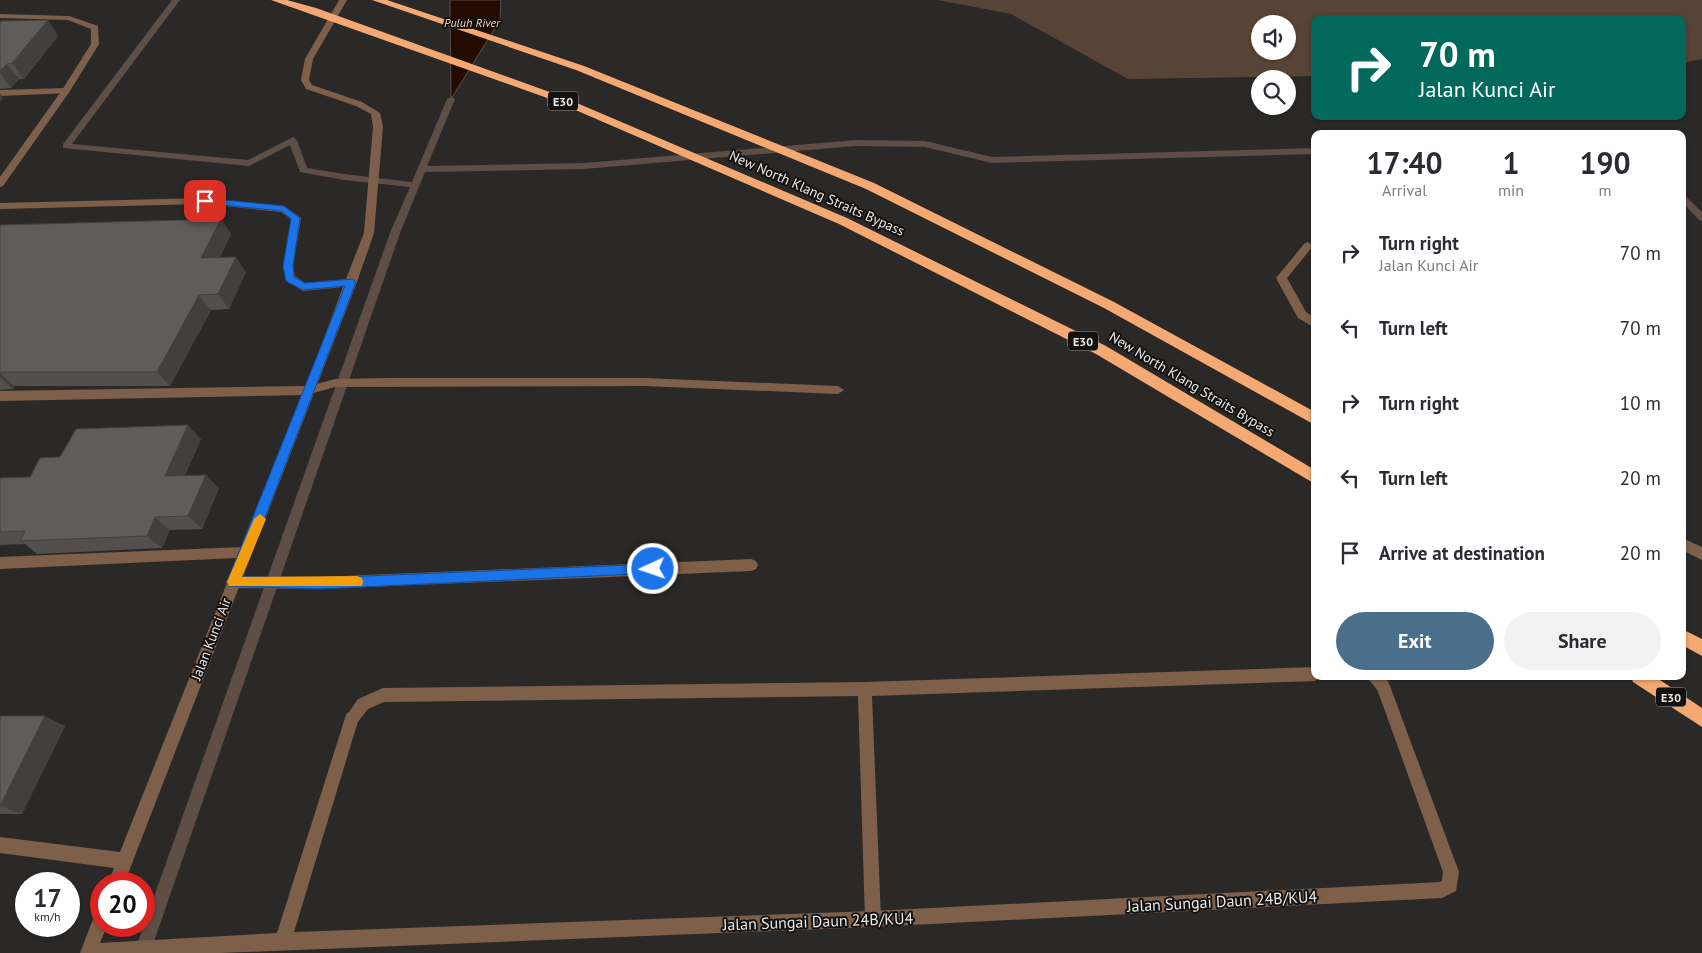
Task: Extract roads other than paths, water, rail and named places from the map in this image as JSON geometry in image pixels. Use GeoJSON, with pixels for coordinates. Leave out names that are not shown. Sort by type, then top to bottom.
{"type":"FeatureCollection","features":[{"type":"Feature","properties":{"kind":"highway","name":"New North Klang Straits Bypass"},"geometry":{"type":"LineString","coordinates":[[276,0],[313,10],[554,97],[843,221],[1101,350],[1311,476]]}},
{"type":"Feature","properties":{"kind":"highway","name":"New North Klang Straits Bypass"},"geometry":{"type":"LineString","coordinates":[[377,0],[580,68],[870,186],[1109,305],[1311,417]]}},
{"type":"Feature","properties":{"kind":"highway"},"geometry":{"type":"LineString","coordinates":[[1686,638],[1702,648]]}},
{"type":"Feature","properties":{"kind":"highway","name":"E30"},"geometry":{"type":"LineString","coordinates":[[1645,680],[1702,718]]}},
{"type":"Feature","properties":{"kind":"street","name":"Jalan Kunci Air"},"geometry":{"type":"LineString","coordinates":[[121,872],[247,552],[369,234],[378,127],[375,113],[359,104],[309,86],[306,80],[309,59],[343,0]]}},
{"type":"Feature","properties":{"kind":"street"},"geometry":{"type":"LineString","coordinates":[[0,16],[68,18],[95,28],[95,44],[66,91],[0,184]]}},
{"type":"Feature","properties":{"kind":"street"},"geometry":{"type":"LineString","coordinates":[[0,93],[66,91]]}},
{"type":"Feature","properties":{"kind":"street"},"geometry":{"type":"LineString","coordinates":[[0,206],[205,201],[284,209],[296,218],[288,266],[290,278],[303,287],[352,282]]}},
{"type":"Feature","properties":{"kind":"street"},"geometry":{"type":"LineString","coordinates":[[1308,246],[1280,278],[1302,315],[1311,321]]}},
{"type":"Feature","properties":{"kind":"street"},"geometry":{"type":"LineString","coordinates":[[0,396],[310,390],[335,383],[390,382],[644,382],[838,390]]}},
{"type":"Feature","properties":{"kind":"street"},"geometry":{"type":"LineString","coordinates":[[1686,544],[1702,554]]}},
{"type":"Feature","properties":{"kind":"street"},"geometry":{"type":"LineString","coordinates":[[0,563],[247,552]]}},
{"type":"Feature","properties":{"kind":"street"},"geometry":{"type":"LineString","coordinates":[[234,582],[319,583],[752,565]]}},
{"type":"Feature","properties":{"kind":"street"},"geometry":{"type":"LineString","coordinates":[[283,941],[352,718],[363,704],[383,695],[864,689],[1311,674]]}},
{"type":"Feature","properties":{"kind":"street","name":"Jalan Sungai Daun 24B/KU4"},"geometry":{"type":"LineString","coordinates":[[88,952],[283,941],[873,919],[1442,890],[1450,885],[1451,872],[1378,681]]}},
{"type":"Feature","properties":{"kind":"street"},"geometry":{"type":"LineString","coordinates":[[864,689],[873,919]]}},
{"type":"Feature","properties":{"kind":"street"},"geometry":{"type":"LineString","coordinates":[[0,845],[125,861]]}},
{"type":"Feature","properties":{"kind":"street"},"geometry":{"type":"LineString","coordinates":[[88,952],[94,937]]}},
{"type":"Feature","properties":{"kind":"water","name":"Puluh River"},"geometry":{"type":"Polygon","coordinates":[[[450,0],[501,0],[500,20],[451,99],[450,0]]]}},
{"type":"Feature","properties":{"kind":"waterway"},"geometry":{"type":"LineString","coordinates":[[176,0],[66,146],[249,163],[293,140],[303,170],[344,177],[415,185]]}},
{"type":"Feature","properties":{"kind":"waterway"},"geometry":{"type":"LineString","coordinates":[[415,185],[451,99]]}},
{"type":"Feature","properties":{"kind":"waterway"},"geometry":{"type":"LineString","coordinates":[[424,169],[584,166],[856,143],[925,144],[992,160],[1311,151]]}},
{"type":"Feature","properties":{"kind":"waterway"},"geometry":{"type":"LineString","coordinates":[[142,953],[395,233],[415,185]]}},
{"type":"Feature","properties":{"kind":"waterway"},"geometry":{"type":"LineString","coordinates":[[1686,200],[1702,218]]}}]}
